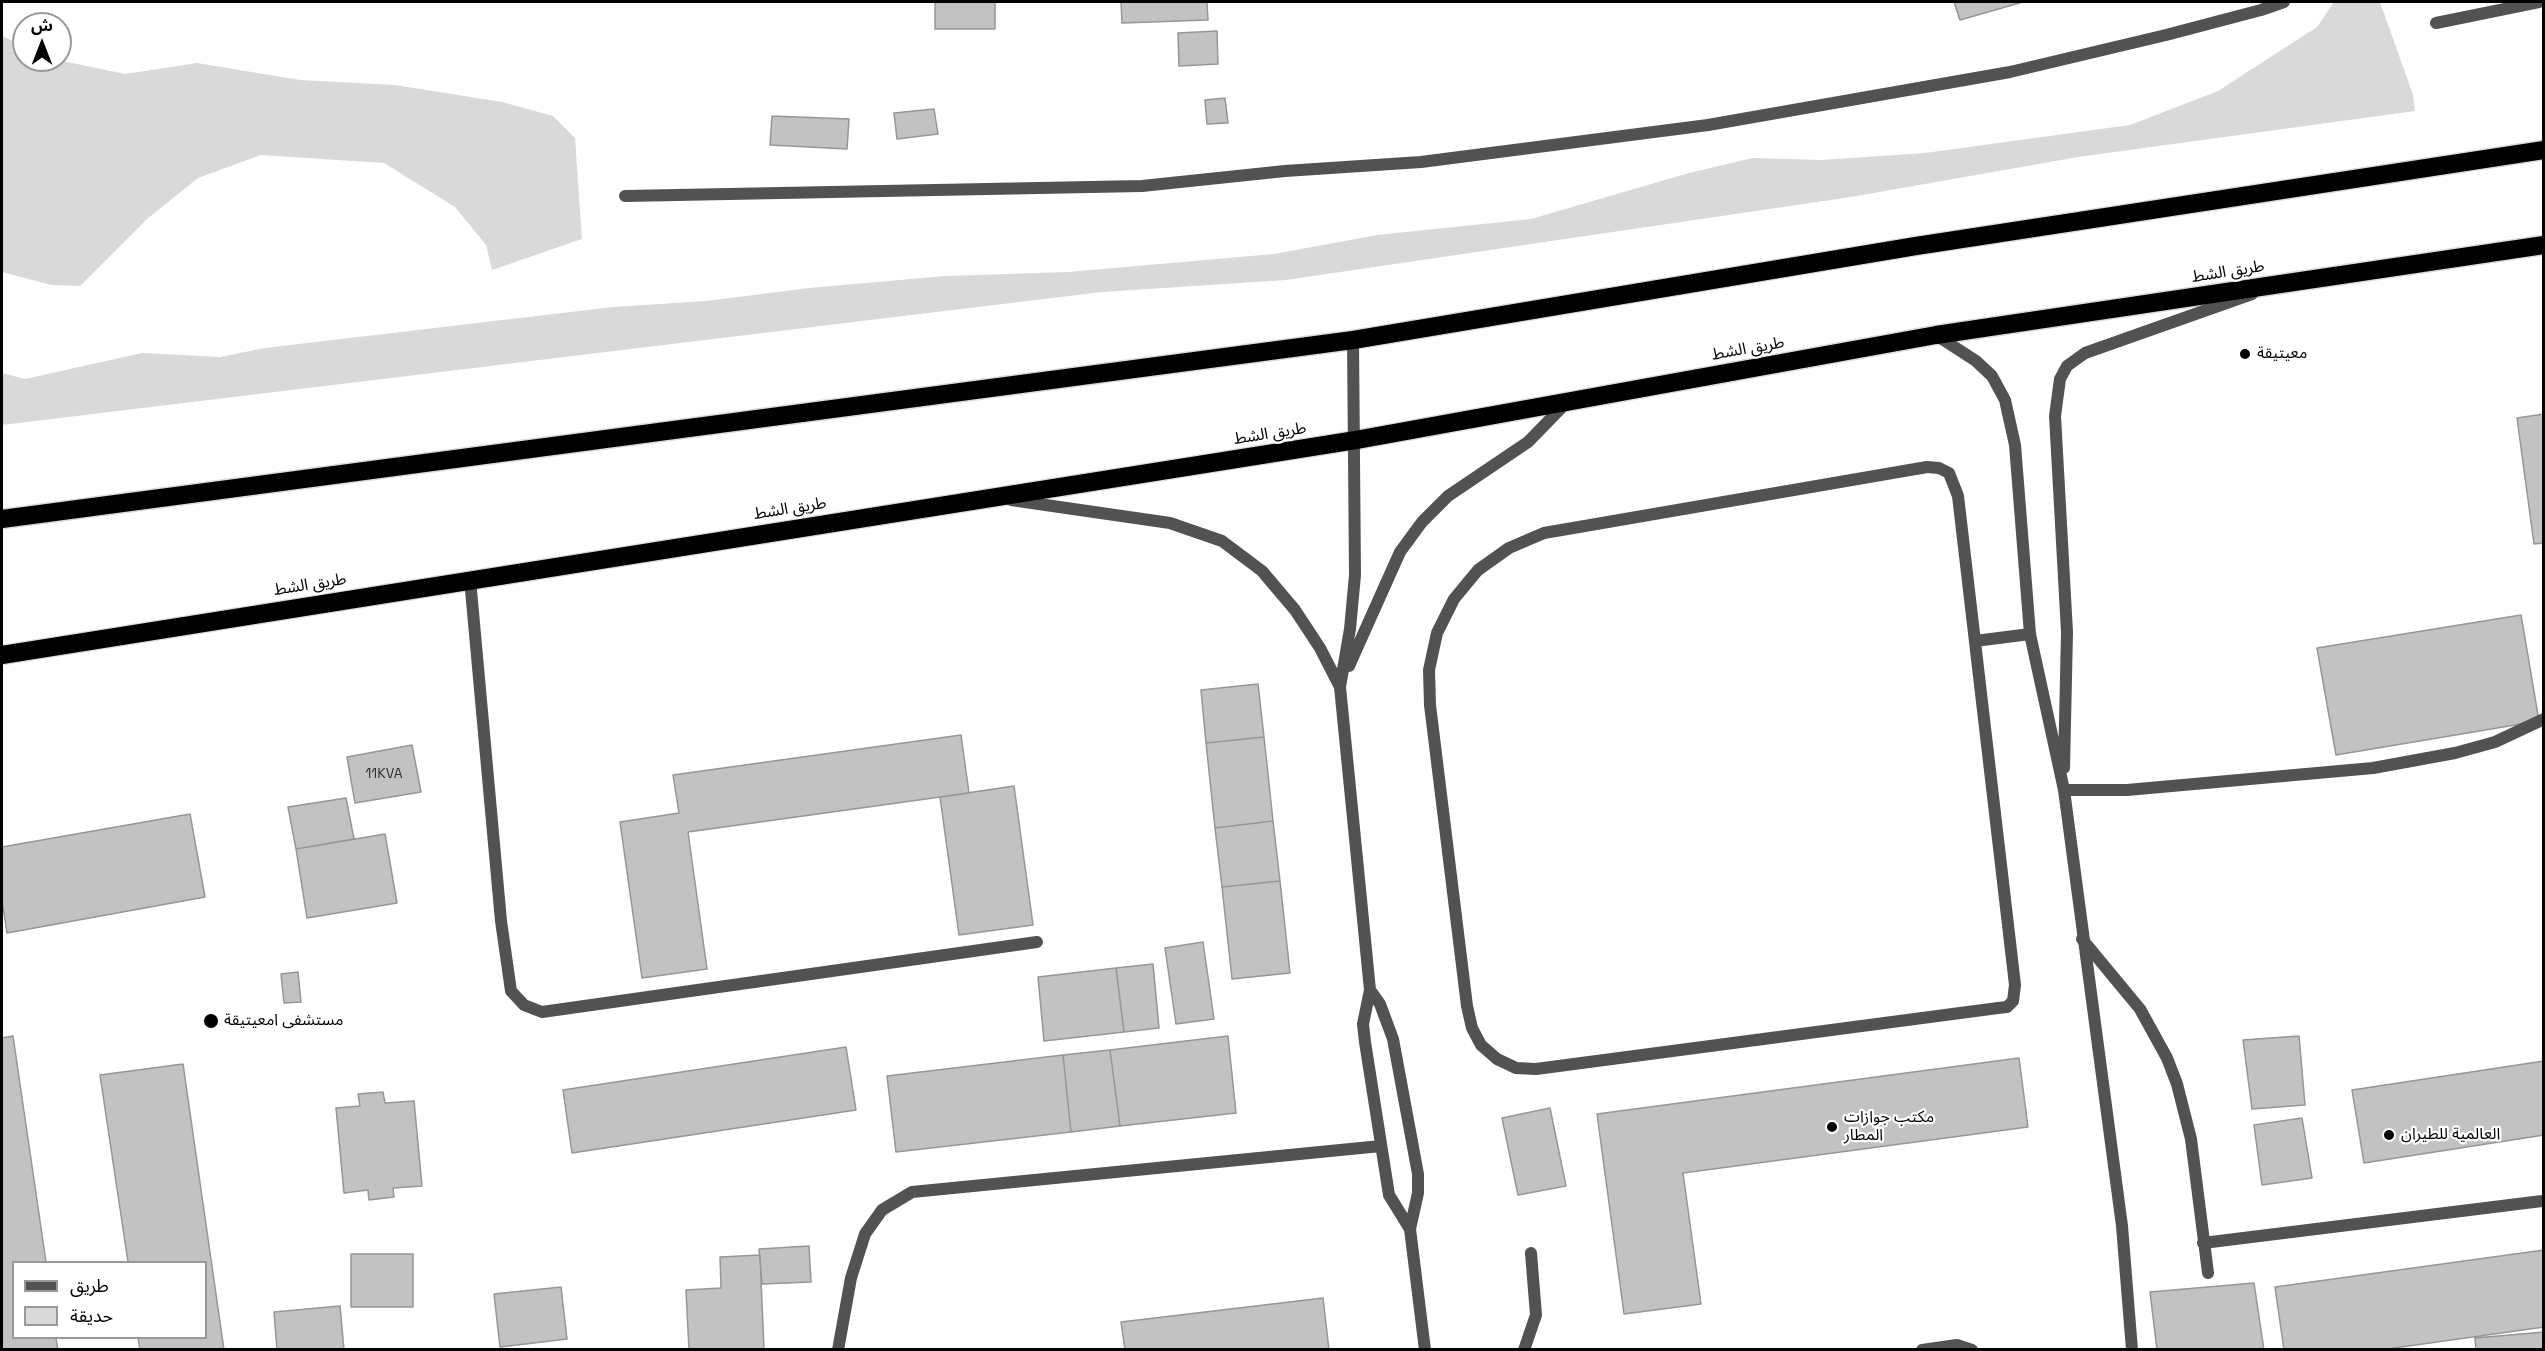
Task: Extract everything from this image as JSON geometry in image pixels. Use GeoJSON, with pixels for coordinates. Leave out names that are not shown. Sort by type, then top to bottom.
{"type":"FeatureCollection","features":[{"type":"Feature","properties":{"kind":"highway"},"geometry":{"type":"LineString","coordinates":[[2,519],[1353,340],[1916,246],[2544,150]]}},
{"type":"Feature","properties":{"kind":"highway","name":"طريق الشط"},"geometry":{"type":"LineString","coordinates":[[2,655],[1356,440],[1936,335],[2544,245]]}},
{"type":"Feature","properties":{"kind":"street"},"geometry":{"type":"LineString","coordinates":[[625,196],[1142,186],[1285,171],[1421,162],[1708,124],[2010,72],[2177,32],[2284,2]]}},
{"type":"Feature","properties":{"kind":"street"},"geometry":{"type":"LineString","coordinates":[[2436,23],[2539,2]]}},
{"type":"Feature","properties":{"kind":"street"},"geometry":{"type":"LineString","coordinates":[[2064,790],[2067,632],[2055,416],[2060,379],[2067,366],[2085,353],[2284,283]]}},
{"type":"Feature","properties":{"kind":"street"},"geometry":{"type":"LineString","coordinates":[[1936,335],[1976,361],[1992,376],[2006,400],[2015,445],[2030,634],[2064,790],[2081,938],[2121,1226],[2132,1350]]}},
{"type":"Feature","properties":{"kind":"street"},"geometry":{"type":"LineString","coordinates":[[1353,340],[1356,440],[1355,575],[1350,629],[1340,687],[1370,990],[1364,1033],[1389,1195],[1410,1229]]}},
{"type":"Feature","properties":{"kind":"street"},"geometry":{"type":"LineString","coordinates":[[1340,687],[1380,591],[1400,552],[1422,522],[1448,496],[1528,442],[1568,402]]}},
{"type":"Feature","properties":{"kind":"street"},"geometry":{"type":"LineString","coordinates":[[1927,467],[1939,468],[1949,473],[1955,484],[1975,641],[2015,985],[2013,1001],[2007,1007],[1536,1069],[1516,1068],[1497,1059],[1481,1045],[1472,1028],[1467,1006],[1430,705],[1429,670],[1437,633],[1454,599],[1478,570],[1509,548],[1544,533],[1927,467]]}},
{"type":"Feature","properties":{"kind":"street"},"geometry":{"type":"LineString","coordinates":[[992,497],[1170,523],[1222,541],[1262,571],[1295,610],[1320,648],[1340,687]]}},
{"type":"Feature","properties":{"kind":"street"},"geometry":{"type":"LineString","coordinates":[[470,579],[501,921],[511,991],[524,1005],[542,1012],[1037,942]]}},
{"type":"Feature","properties":{"kind":"street"},"geometry":{"type":"LineString","coordinates":[[1975,641],[2030,634]]}},
{"type":"Feature","properties":{"kind":"street"},"geometry":{"type":"LineString","coordinates":[[2064,790],[2127,790],[2373,768],[2455,753],[2495,742],[2544,719]]}},
{"type":"Feature","properties":{"kind":"street"},"geometry":{"type":"LineString","coordinates":[[2081,938],[2140,1010],[2174,1075],[2191,1139],[2208,1273]]}},
{"type":"Feature","properties":{"kind":"street"},"geometry":{"type":"LineString","coordinates":[[1370,990],[1380,1004],[1393,1040],[1418,1174],[1418,1193],[1410,1229],[1425,1350]]}},
{"type":"Feature","properties":{"kind":"street"},"geometry":{"type":"LineString","coordinates":[[838,1350],[851,1278],[865,1234],[882,1210],[912,1192],[1380,1146]]}},
{"type":"Feature","properties":{"kind":"street"},"geometry":{"type":"LineString","coordinates":[[2203,1243],[2542,1201]]}},
{"type":"Feature","properties":{"kind":"street"},"geometry":{"type":"LineString","coordinates":[[1524,1350],[1536,1315],[1531,1253]]}},
{"type":"Feature","properties":{"kind":"street"},"geometry":{"type":"LineString","coordinates":[[1922,1350],[1957,1345],[1972,1350]]}},
{"type":"Feature","properties":{"kind":"green space"},"geometry":{"type":"Polygon","coordinates":[[[2334,2],[2380,2],[2413,95],[2415,111],[2078,157],[1851,197],[1286,280],[1102,292],[2,425],[2,373],[25,379],[142,353],[220,357],[265,348],[613,307],[706,301],[809,288],[945,276],[1068,272],[1274,254],[1377,235],[1531,219],[1689,173],[1753,158],[1821,160],[1925,153],[2130,125],[2218,91],[2317,27],[2334,2]]]}},
{"type":"Feature","properties":{"kind":"green space"},"geometry":{"type":"Polygon","coordinates":[[[2,36],[12,41],[12,72],[72,72],[72,63],[125,74],[197,63],[300,80],[395,85],[502,102],[553,116],[575,138],[582,239],[492,270],[486,245],[455,207],[384,163],[261,155],[198,178],[147,219],[80,286],[51,285],[2,272],[2,36]]]}},
{"type":"Feature","properties":{"kind":"building"},"geometry":{"type":"Polygon","coordinates":[[[935,2],[995,2],[995,29],[935,29],[935,2]]]}},
{"type":"Feature","properties":{"kind":"building"},"geometry":{"type":"Polygon","coordinates":[[[1121,2],[1207,2],[1208,20],[1122,23],[1121,2]]]}},
{"type":"Feature","properties":{"kind":"building"},"geometry":{"type":"Polygon","coordinates":[[[1954,2],[2023,2],[1960,20],[1954,2]]]}},
{"type":"Feature","properties":{"kind":"building"},"geometry":{"type":"Polygon","coordinates":[[[1217,31],[1218,64],[1179,66],[1178,33],[1217,31]]]}},
{"type":"Feature","properties":{"kind":"building"},"geometry":{"type":"Polygon","coordinates":[[[1225,98],[1228,123],[1207,124],[1205,100],[1225,98]]]}},
{"type":"Feature","properties":{"kind":"building"},"geometry":{"type":"Polygon","coordinates":[[[934,109],[938,134],[897,139],[894,113],[934,109]]]}},
{"type":"Feature","properties":{"kind":"building"},"geometry":{"type":"Polygon","coordinates":[[[772,116],[849,119],[847,149],[770,145],[772,116]]]}},
{"type":"Feature","properties":{"kind":"building"},"geometry":{"type":"Polygon","coordinates":[[[2544,414],[2544,543],[2534,544],[2517,418],[2544,414]]]}},
{"type":"Feature","properties":{"kind":"building"},"geometry":{"type":"Polygon","coordinates":[[[2521,615],[2539,721],[2336,755],[2317,648],[2521,615]]]}},
{"type":"Feature","properties":{"kind":"building"},"geometry":{"type":"Polygon","coordinates":[[[1258,684],[1264,737],[1206,743],[1201,690],[1258,684]]]}},
{"type":"Feature","properties":{"kind":"building"},"geometry":{"type":"Polygon","coordinates":[[[961,735],[969,793],[688,832],[707,969],[642,978],[620,822],[679,813],[673,775],[961,735]]]}},
{"type":"Feature","properties":{"kind":"building"},"geometry":{"type":"Polygon","coordinates":[[[1264,737],[1273,821],[1215,828],[1206,743],[1264,737]]]}},
{"type":"Feature","properties":{"kind":"building"},"geometry":{"type":"Polygon","coordinates":[[[412,745],[421,792],[355,803],[347,757],[412,745]]]}},
{"type":"Feature","properties":{"kind":"building"},"geometry":{"type":"Polygon","coordinates":[[[1014,786],[1033,925],[959,935],[940,797],[1014,786]]]}},
{"type":"Feature","properties":{"kind":"building"},"geometry":{"type":"Polygon","coordinates":[[[346,798],[354,839],[296,849],[288,807],[346,798]]]}},
{"type":"Feature","properties":{"kind":"building"},"geometry":{"type":"Polygon","coordinates":[[[190,814],[205,897],[7,933],[2,900],[2,847],[190,814]]]}},
{"type":"Feature","properties":{"kind":"building"},"geometry":{"type":"Polygon","coordinates":[[[1273,821],[1280,881],[1222,887],[1215,828],[1273,821]]]}},
{"type":"Feature","properties":{"kind":"building"},"geometry":{"type":"Polygon","coordinates":[[[385,834],[397,903],[307,918],[296,849],[385,834]]]}},
{"type":"Feature","properties":{"kind":"building"},"geometry":{"type":"Polygon","coordinates":[[[1280,881],[1290,973],[1232,979],[1222,887],[1280,881]]]}},
{"type":"Feature","properties":{"kind":"building"},"geometry":{"type":"Polygon","coordinates":[[[1203,942],[1214,1019],[1176,1024],[1165,948],[1203,942]]]}},
{"type":"Feature","properties":{"kind":"building"},"geometry":{"type":"Polygon","coordinates":[[[1153,964],[1159,1028],[1124,1032],[1116,968],[1153,964]]]}},
{"type":"Feature","properties":{"kind":"building"},"geometry":{"type":"Polygon","coordinates":[[[1116,968],[1124,1032],[1044,1041],[1038,977],[1116,968]]]}},
{"type":"Feature","properties":{"kind":"building"},"geometry":{"type":"Polygon","coordinates":[[[298,972],[301,1002],[284,1003],[281,974],[298,972]]]}},
{"type":"Feature","properties":{"kind":"building"},"geometry":{"type":"Polygon","coordinates":[[[13,1036],[46,1261],[12,1261],[12,1339],[56,1339],[58,1350],[2,1350],[2,1038],[13,1036]]]}},
{"type":"Feature","properties":{"kind":"building"},"geometry":{"type":"Polygon","coordinates":[[[1228,1036],[1236,1113],[1120,1126],[1110,1050],[1228,1036]]]}},
{"type":"Feature","properties":{"kind":"building"},"geometry":{"type":"Polygon","coordinates":[[[2299,1036],[2305,1105],[2252,1109],[2243,1040],[2299,1036]]]}},
{"type":"Feature","properties":{"kind":"building"},"geometry":{"type":"Polygon","coordinates":[[[846,1047],[856,1110],[572,1153],[563,1090],[846,1047]]]}},
{"type":"Feature","properties":{"kind":"building"},"geometry":{"type":"Polygon","coordinates":[[[1110,1050],[1120,1126],[1071,1132],[1063,1055],[1110,1050]]]}},
{"type":"Feature","properties":{"kind":"building"},"geometry":{"type":"Polygon","coordinates":[[[1063,1055],[1071,1132],[896,1152],[887,1076],[1063,1055]]]}},
{"type":"Feature","properties":{"kind":"building"},"geometry":{"type":"Polygon","coordinates":[[[2019,1058],[2028,1127],[1683,1173],[1701,1304],[1624,1314],[1597,1114],[2019,1058]]]}},
{"type":"Feature","properties":{"kind":"building"},"geometry":{"type":"Polygon","coordinates":[[[2544,1061],[2544,1135],[2364,1163],[2352,1090],[2544,1061]]]}},
{"type":"Feature","properties":{"kind":"building"},"geometry":{"type":"Polygon","coordinates":[[[183,1064],[224,1350],[140,1350],[138,1339],[207,1339],[207,1261],[128,1261],[100,1075],[183,1064]]]}},
{"type":"Feature","properties":{"kind":"building"},"geometry":{"type":"Polygon","coordinates":[[[383,1092],[385,1103],[414,1101],[422,1186],[393,1188],[394,1197],[369,1200],[368,1190],[344,1193],[336,1108],[360,1106],[358,1094],[383,1092]]]}},
{"type":"Feature","properties":{"kind":"building"},"geometry":{"type":"Polygon","coordinates":[[[1550,1108],[1566,1186],[1518,1195],[1502,1118],[1550,1108]]]}},
{"type":"Feature","properties":{"kind":"building"},"geometry":{"type":"Polygon","coordinates":[[[2302,1118],[2312,1178],[2262,1185],[2254,1125],[2302,1118]]]}},
{"type":"Feature","properties":{"kind":"building"},"geometry":{"type":"Polygon","coordinates":[[[809,1246],[811,1282],[762,1284],[759,1249],[809,1246]]]}},
{"type":"Feature","properties":{"kind":"building"},"geometry":{"type":"Polygon","coordinates":[[[2544,1250],[2544,1327],[2380,1350],[2284,1350],[2275,1287],[2544,1250]]]}},
{"type":"Feature","properties":{"kind":"building"},"geometry":{"type":"Polygon","coordinates":[[[351,1254],[413,1254],[413,1307],[351,1307],[351,1254]]]}},
{"type":"Feature","properties":{"kind":"building"},"geometry":{"type":"Polygon","coordinates":[[[760,1255],[764,1350],[689,1350],[686,1290],[721,1288],[720,1257],[760,1255]]]}},
{"type":"Feature","properties":{"kind":"building"},"geometry":{"type":"Polygon","coordinates":[[[2254,1283],[2264,1350],[2157,1350],[2150,1292],[2254,1283]]]}},
{"type":"Feature","properties":{"kind":"building"},"geometry":{"type":"Polygon","coordinates":[[[561,1287],[567,1339],[500,1347],[494,1294],[561,1287]]]}},
{"type":"Feature","properties":{"kind":"building"},"geometry":{"type":"Polygon","coordinates":[[[1323,1298],[1329,1350],[1125,1350],[1121,1322],[1323,1298]]]}},
{"type":"Feature","properties":{"kind":"building"},"geometry":{"type":"Polygon","coordinates":[[[340,1306],[344,1350],[277,1350],[274,1312],[340,1306]]]}},
{"type":"Feature","properties":{"kind":"building"},"geometry":{"type":"Polygon","coordinates":[[[2544,1332],[2544,1350],[2476,1350],[2475,1338],[2544,1332]]]}},
{"type":"Feature","properties":{"kind":"place","name":"معيتيقة"},"geometry":{"type":"Point","coordinates":[2245,354]}},
{"type":"Feature","properties":{"kind":"place","name":"مستشفى امعيتيقة"},"geometry":{"type":"Point","coordinates":[211,1021]}},
{"type":"Feature","properties":{"kind":"place","name":"مكتب جوازات المطار"},"geometry":{"type":"Point","coordinates":[1832,1127]}},
{"type":"Feature","properties":{"kind":"place","name":"العالمية للطيران"},"geometry":{"type":"Point","coordinates":[2389,1135]}}]}
